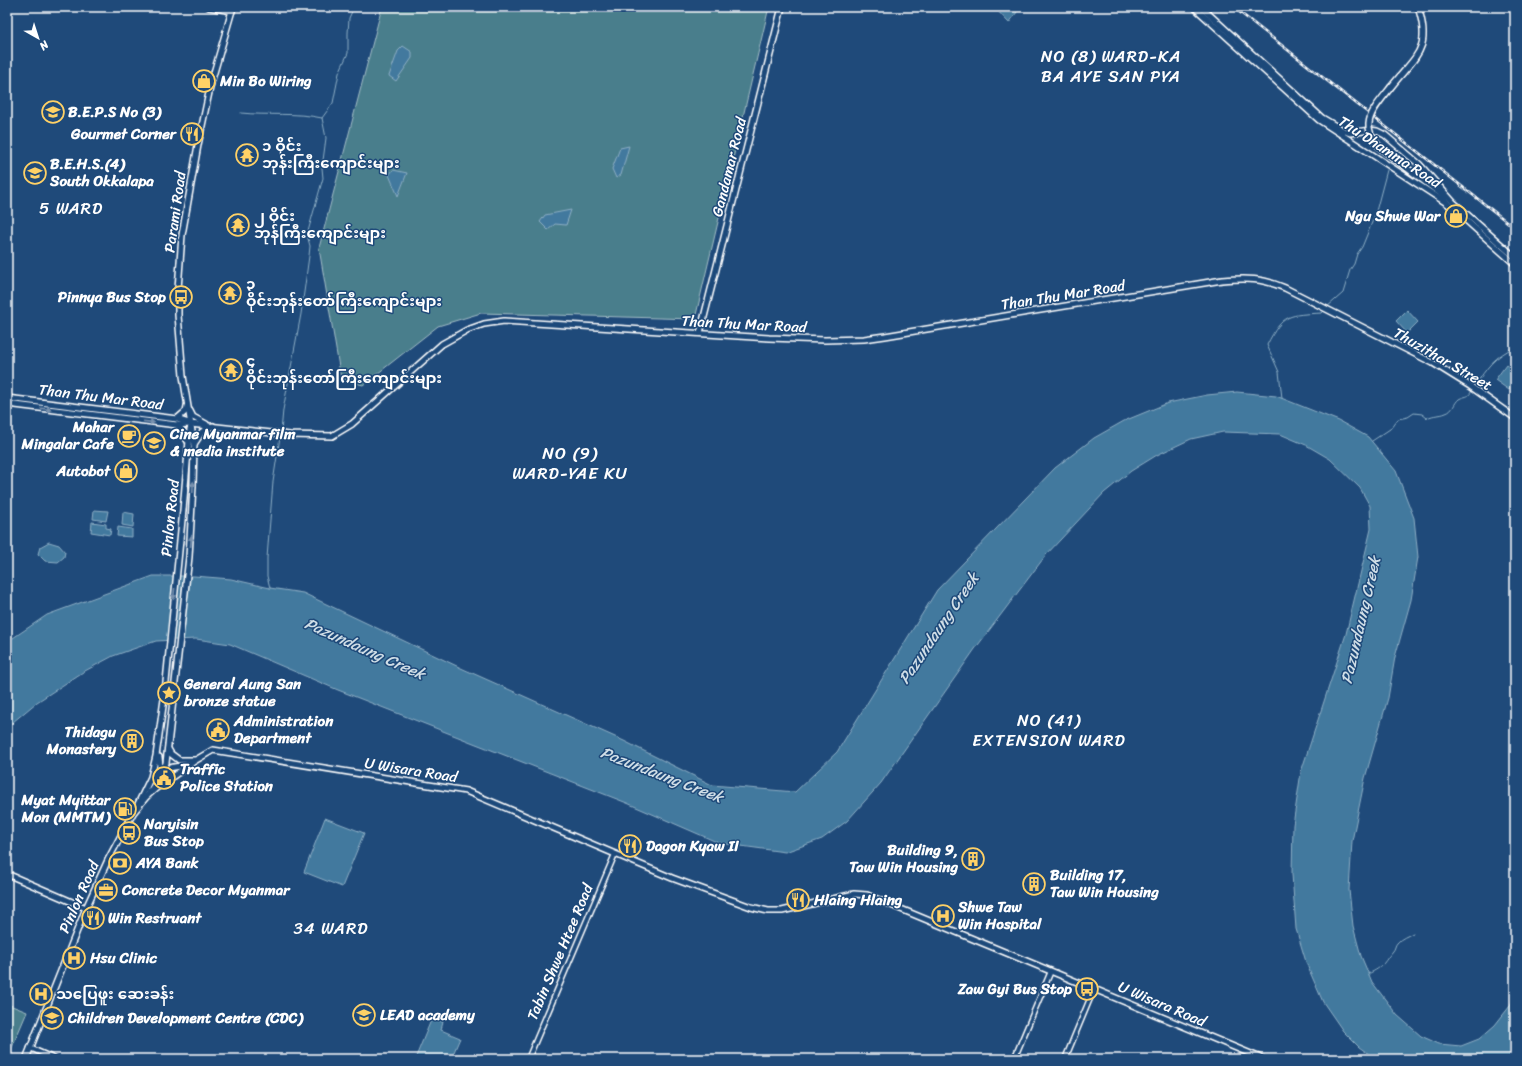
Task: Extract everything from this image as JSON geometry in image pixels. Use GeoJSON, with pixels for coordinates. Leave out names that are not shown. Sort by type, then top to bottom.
{"type":"FeatureCollection","features":[{"type":"Feature","properties":{"kind":"main road"},"geometry":{"type":"LineString","coordinates":[[209,7],[232,9]]}},
{"type":"Feature","properties":{"kind":"main road","name":"Gandamar Road"},"geometry":{"type":"LineString","coordinates":[[700,333],[782,7]]}},
{"type":"Feature","properties":{"kind":"main road"},"geometry":{"type":"LineString","coordinates":[[1194,7],[1321,119]]}},
{"type":"Feature","properties":{"kind":"main road"},"geometry":{"type":"LineString","coordinates":[[1201,7],[1321,119]]}},
{"type":"Feature","properties":{"kind":"main road","name":"Thu Dhamma Road"},"geometry":{"type":"LineString","coordinates":[[1418,7],[1424,26],[1423,45],[1419,53],[1372,112],[1369,126],[1372,138],[1387,154],[1451,203],[1515,257]]}},
{"type":"Feature","properties":{"kind":"main road","name":"Parami Road"},"geometry":{"type":"LineString","coordinates":[[190,424],[180,352],[178,300],[182,235],[211,83],[232,9]]}},
{"type":"Feature","properties":{"kind":"main road","name":"Thu Dhamma Road"},"geometry":{"type":"LineString","coordinates":[[1321,119],[1350,133],[1370,130],[1377,131],[1385,135],[1419,164],[1445,191],[1451,203]]}},
{"type":"Feature","properties":{"kind":"main road","name":"Thu Dhamma Road"},"geometry":{"type":"LineString","coordinates":[[1321,119],[1451,203],[1515,264]]}},
{"type":"Feature","properties":{"kind":"main road","name":"Than Thu Mar Road"},"geometry":{"type":"LineString","coordinates":[[7,404],[177,425],[190,424],[213,426],[290,435],[332,436],[352,424],[442,344],[467,330],[484,324],[504,321],[700,333],[754,338],[825,340],[864,339],[1222,280],[1244,278],[1258,279],[1272,283],[1356,324]]}},
{"type":"Feature","properties":{"kind":"main road","name":"Thuzithar Street"},"geometry":{"type":"LineString","coordinates":[[1356,324],[1426,360],[1477,390],[1515,418]]}},
{"type":"Feature","properties":{"kind":"main road","name":"Than Thu Mar Road"},"geometry":{"type":"LineString","coordinates":[[7,398],[177,419],[190,424]]}},
{"type":"Feature","properties":{"kind":"main road"},"geometry":{"type":"LineString","coordinates":[[177,419],[186,411],[187,404]]}},
{"type":"Feature","properties":{"kind":"main road"},"geometry":{"type":"LineString","coordinates":[[187,404],[194,417],[213,426]]}},
{"type":"Feature","properties":{"kind":"main road"},"geometry":{"type":"LineString","coordinates":[[77,413],[78,406]]}},
{"type":"Feature","properties":{"kind":"main road","name":"Pinlon Road"},"geometry":{"type":"LineString","coordinates":[[133,813],[147,796],[166,764],[192,526],[194,444],[190,424]]}},
{"type":"Feature","properties":{"kind":"main road","name":"Pinlon Road"},"geometry":{"type":"LineString","coordinates":[[26,1059],[86,908],[108,860],[147,786],[154,767],[165,692],[190,424]]}},
{"type":"Feature","properties":{"kind":"main road"},"geometry":{"type":"LineString","coordinates":[[177,425],[184,432],[188,445]]}},
{"type":"Feature","properties":{"kind":"main road"},"geometry":{"type":"LineString","coordinates":[[194,444],[202,432],[213,426]]}},
{"type":"Feature","properties":{"kind":"main road"},"geometry":{"type":"LineString","coordinates":[[163,770],[159,764],[165,716],[165,692]]}},
{"type":"Feature","properties":{"kind":"main road"},"geometry":{"type":"LineString","coordinates":[[168,749],[171,754],[179,760],[196,760]]}},
{"type":"Feature","properties":{"kind":"main road","name":"U Wisara Road"},"geometry":{"type":"LineString","coordinates":[[147,796],[196,760],[213,750],[466,791],[672,878],[768,912],[854,894],[867,895],[1264,1059]]}},
{"type":"Feature","properties":{"kind":"main road"},"geometry":{"type":"LineString","coordinates":[[147,786],[156,774],[163,770],[189,765]]}},
{"type":"Feature","properties":{"kind":"main road"},"geometry":{"type":"LineString","coordinates":[[7,874],[86,908]]}},
{"type":"Feature","properties":{"kind":"street","name":"Tabin Shwe Htee Road"},"geometry":{"type":"LineString","coordinates":[[528,1059],[615,854]]}},
{"type":"Feature","properties":{"kind":"street"},"geometry":{"type":"LineString","coordinates":[[1014,1059],[1051,971]]}},
{"type":"Feature","properties":{"kind":"street"},"geometry":{"type":"LineString","coordinates":[[1065,1059],[1090,987]]}},
{"type":"Feature","properties":{"kind":"street"},"geometry":{"type":"LineString","coordinates":[[30,1048],[55,1059]]}},
{"type":"Feature","properties":{"kind":"green space"},"geometry":{"type":"Polygon","coordinates":[[[382,7],[769,7],[695,319],[481,313],[438,326],[363,385],[341,379],[319,248],[382,7]]]}},
{"type":"Feature","properties":{"kind":"green space"},"geometry":{"type":"Polygon","coordinates":[[[7,1004],[27,1012],[7,1059],[7,1004]]]}},
{"type":"Feature","properties":{"kind":"water"},"geometry":{"type":"Polygon","coordinates":[[[994,7],[1014,7],[1017,12],[1009,23],[994,7]]]}},
{"type":"Feature","properties":{"kind":"water"},"geometry":{"type":"Polygon","coordinates":[[[403,46],[412,52],[412,58],[396,81],[389,76],[398,51],[403,46]]]}},
{"type":"Feature","properties":{"kind":"water"},"geometry":{"type":"Polygon","coordinates":[[[629,146],[621,175],[616,178],[612,169],[620,148],[629,146]]]}},
{"type":"Feature","properties":{"kind":"water"},"geometry":{"type":"Polygon","coordinates":[[[393,170],[407,173],[398,196],[389,175],[393,170]]]}},
{"type":"Feature","properties":{"kind":"water"},"geometry":{"type":"Polygon","coordinates":[[[571,210],[566,225],[555,224],[548,230],[540,222],[545,215],[571,210]]]}},
{"type":"Feature","properties":{"kind":"water"},"geometry":{"type":"Polygon","coordinates":[[[1407,310],[1418,322],[1407,333],[1396,321],[1407,310]]]}},
{"type":"Feature","properties":{"kind":"water"},"geometry":{"type":"Polygon","coordinates":[[[1506,365],[1515,372],[1515,382],[1509,390],[1495,380],[1506,365]]]}},
{"type":"Feature","properties":{"kind":"water","name":"Pazundaung Creek"},"geometry":{"type":"Polygon","coordinates":[[[1237,392],[1276,396],[1339,421],[1368,437],[1396,471],[1414,518],[1418,557],[1411,600],[1395,657],[1388,698],[1365,778],[1352,841],[1349,890],[1353,926],[1361,956],[1372,982],[1397,1015],[1421,1036],[1439,1044],[1461,1046],[1479,1039],[1495,1025],[1510,1006],[1515,993],[1515,1059],[1376,1059],[1359,1047],[1343,1031],[1323,1002],[1307,965],[1296,929],[1292,874],[1293,825],[1301,772],[1346,634],[1371,529],[1370,506],[1360,488],[1330,459],[1306,445],[1280,434],[1223,432],[1191,439],[1157,455],[1131,471],[1104,493],[1046,555],[975,649],[881,783],[847,821],[822,839],[785,852],[719,843],[627,803],[338,690],[230,644],[196,639],[156,641],[113,656],[83,672],[37,702],[7,727],[7,642],[47,615],[153,576],[194,576],[231,579],[270,588],[303,593],[461,668],[624,741],[712,785],[795,792],[837,752],[937,590],[1055,468],[1094,438],[1124,421],[1168,403],[1207,395],[1237,392]]]}},
{"type":"Feature","properties":{"kind":"water"},"geometry":{"type":"Polygon","coordinates":[[[94,510],[108,511],[106,521],[93,519],[94,510]]]}},
{"type":"Feature","properties":{"kind":"water"},"geometry":{"type":"Polygon","coordinates":[[[123,512],[134,514],[133,527],[122,525],[123,512]]]}},
{"type":"Feature","properties":{"kind":"water"},"geometry":{"type":"Polygon","coordinates":[[[92,522],[106,524],[106,528],[111,529],[110,535],[91,532],[92,522]]]}},
{"type":"Feature","properties":{"kind":"water"},"geometry":{"type":"Polygon","coordinates":[[[118,527],[132,529],[132,537],[117,536],[118,527]]]}},
{"type":"Feature","properties":{"kind":"water"},"geometry":{"type":"Polygon","coordinates":[[[49,542],[59,545],[65,552],[64,557],[58,562],[45,561],[38,554],[40,547],[49,542]]]}},
{"type":"Feature","properties":{"kind":"water"},"geometry":{"type":"Polygon","coordinates":[[[325,818],[364,833],[342,887],[304,872],[325,818]]]}},
{"type":"Feature","properties":{"kind":"water"},"geometry":{"type":"Polygon","coordinates":[[[432,1018],[443,1022],[441,1030],[460,1038],[451,1059],[415,1059],[432,1018]]]}},
{"type":"Feature","properties":{"kind":"waterway"},"geometry":{"type":"LineString","coordinates":[[281,432],[283,410],[301,314],[309,256],[310,246],[307,235],[323,178],[322,168],[326,138],[322,118],[333,103],[339,73],[348,53],[349,18],[354,7]]}},
{"type":"Feature","properties":{"kind":"waterway"},"geometry":{"type":"LineString","coordinates":[[241,113],[302,115],[322,118]]}},
{"type":"Feature","properties":{"kind":"waterway"},"geometry":{"type":"LineString","coordinates":[[1327,307],[1343,293],[1350,270],[1362,247],[1375,215],[1387,170]]}},
{"type":"Feature","properties":{"kind":"waterway"},"geometry":{"type":"LineString","coordinates":[[1282,398],[1279,372],[1267,345],[1278,327],[1288,318],[1302,314],[1322,313],[1324,311]]}},
{"type":"Feature","properties":{"kind":"waterway"},"geometry":{"type":"LineString","coordinates":[[1475,386],[1483,373],[1496,359],[1515,347]]}},
{"type":"Feature","properties":{"kind":"waterway"},"geometry":{"type":"LineString","coordinates":[[1372,441],[1390,429],[1398,419],[1408,417],[1414,413],[1422,414],[1427,418],[1444,414],[1452,409],[1459,399],[1468,396],[1472,391]]}},
{"type":"Feature","properties":{"kind":"waterway"},"geometry":{"type":"LineString","coordinates":[[270,588],[267,576],[267,558],[273,482],[280,437]]}},
{"type":"Feature","properties":{"kind":"waterway"},"geometry":{"type":"LineString","coordinates":[[1368,974],[1378,969],[1383,964],[1399,941],[1413,933]]}},
{"type":"Feature","properties":{"kind":"railway"},"geometry":{"type":"LineString","coordinates":[[1233,7],[1515,228]]}},
{"type":"Feature","properties":{"kind":"place","name":"Min Bo Wiring"},"geometry":{"type":"Point","coordinates":[204,81]}},
{"type":"Feature","properties":{"kind":"place","name":"B.E.P.S No (3)"},"geometry":{"type":"Point","coordinates":[53,112]}},
{"type":"Feature","properties":{"kind":"place","name":"Gourmet Corner"},"geometry":{"type":"Point","coordinates":[192,134]}},
{"type":"Feature","properties":{"kind":"place","name":"၁ ဝိုင်း ဘုန်းကြီးကျောင်းများ"},"geometry":{"type":"Point","coordinates":[247,155]}},
{"type":"Feature","properties":{"kind":"place","name":"B.E.H.S.(4) South Okkalapa"},"geometry":{"type":"Point","coordinates":[35,173]}},
{"type":"Feature","properties":{"kind":"place","name":"Ngu Shwe War"},"geometry":{"type":"Point","coordinates":[1456,216]}},
{"type":"Feature","properties":{"kind":"place","name":"၂ ဝိုင်း ဘုန်ကြီးကျောင်းများ"},"geometry":{"type":"Point","coordinates":[238,225]}},
{"type":"Feature","properties":{"kind":"place","name":"၃ ဝိုင်းဘုန်းတော်ကြီးကျောင်းများ"},"geometry":{"type":"Point","coordinates":[230,293]}},
{"type":"Feature","properties":{"kind":"place","name":"Pinnya Bus Stop"},"geometry":{"type":"Point","coordinates":[181,297]}},
{"type":"Feature","properties":{"kind":"place","name":"၄ ဝိုင်းဘုန်းတော်ကြီးကျောင်းများ"},"geometry":{"type":"Point","coordinates":[231,370]}},
{"type":"Feature","properties":{"kind":"place","name":"Mahar Mingalar Cafe"},"geometry":{"type":"Point","coordinates":[129,436]}},
{"type":"Feature","properties":{"kind":"place","name":"Cine Myanmar film & media institute"},"geometry":{"type":"Point","coordinates":[154,443]}},
{"type":"Feature","properties":{"kind":"place","name":"Autobot"},"geometry":{"type":"Point","coordinates":[126,471]}},
{"type":"Feature","properties":{"kind":"place","name":"General Aung San bronze statue"},"geometry":{"type":"Point","coordinates":[169,693]}},
{"type":"Feature","properties":{"kind":"place","name":"Administration Department"},"geometry":{"type":"Point","coordinates":[218,730]}},
{"type":"Feature","properties":{"kind":"place","name":"Thidagu Monastery"},"geometry":{"type":"Point","coordinates":[132,741]}},
{"type":"Feature","properties":{"kind":"place","name":"Traffic Police Station"},"geometry":{"type":"Point","coordinates":[164,778]}},
{"type":"Feature","properties":{"kind":"place","name":"Myat Myittar Mon (MMTM)"},"geometry":{"type":"Point","coordinates":[125,809]}},
{"type":"Feature","properties":{"kind":"place","name":"Naryisin Bus Stop"},"geometry":{"type":"Point","coordinates":[129,833]}},
{"type":"Feature","properties":{"kind":"place","name":"Dagon Kyaw II"},"geometry":{"type":"Point","coordinates":[630,846]}},
{"type":"Feature","properties":{"kind":"place","name":"Building 9, Taw Win Housing"},"geometry":{"type":"Point","coordinates":[973,859]}},
{"type":"Feature","properties":{"kind":"place","name":"AYA Bank"},"geometry":{"type":"Point","coordinates":[120,863]}},
{"type":"Feature","properties":{"kind":"place","name":"Building 17, Taw Win Housing"},"geometry":{"type":"Point","coordinates":[1034,884]}},
{"type":"Feature","properties":{"kind":"place","name":"Concrete Decor Myanmar"},"geometry":{"type":"Point","coordinates":[106,890]}},
{"type":"Feature","properties":{"kind":"place","name":"Hlaing Hlaing"},"geometry":{"type":"Point","coordinates":[798,900]}},
{"type":"Feature","properties":{"kind":"place","name":"Shwe Taw Win Hospital"},"geometry":{"type":"Point","coordinates":[943,916]}},
{"type":"Feature","properties":{"kind":"place","name":"Win Restruant"},"geometry":{"type":"Point","coordinates":[93,918]}},
{"type":"Feature","properties":{"kind":"place","name":"Hsu Clinic"},"geometry":{"type":"Point","coordinates":[74,958]}},
{"type":"Feature","properties":{"kind":"place","name":"Zaw Gyi Bus Stop"},"geometry":{"type":"Point","coordinates":[1087,989]}},
{"type":"Feature","properties":{"kind":"place","name":"သပြေဖူး ဆေးခန်း"},"geometry":{"type":"Point","coordinates":[41,994]}},
{"type":"Feature","properties":{"kind":"place","name":"LEAD academy"},"geometry":{"type":"Point","coordinates":[364,1015]}},
{"type":"Feature","properties":{"kind":"place","name":"Children Development Centre (CDC)"},"geometry":{"type":"Point","coordinates":[52,1018]}},
{"type":"Feature","properties":{"kind":"district","name":"NO (8) WARD-KA BA AYE SAN PYA"},"geometry":{"type":"Point","coordinates":[1111,66]}},
{"type":"Feature","properties":{"kind":"district","name":"5 WARD"},"geometry":{"type":"Point","coordinates":[71,208]}},
{"type":"Feature","properties":{"kind":"district","name":"NO (9) WARD-YAE KU"},"geometry":{"type":"Point","coordinates":[570,463]}},
{"type":"Feature","properties":{"kind":"district","name":"NO (41) EXTENSION WARD"},"geometry":{"type":"Point","coordinates":[1049,730]}},
{"type":"Feature","properties":{"kind":"district","name":"34 WARD"},"geometry":{"type":"Point","coordinates":[331,928]}}]}
